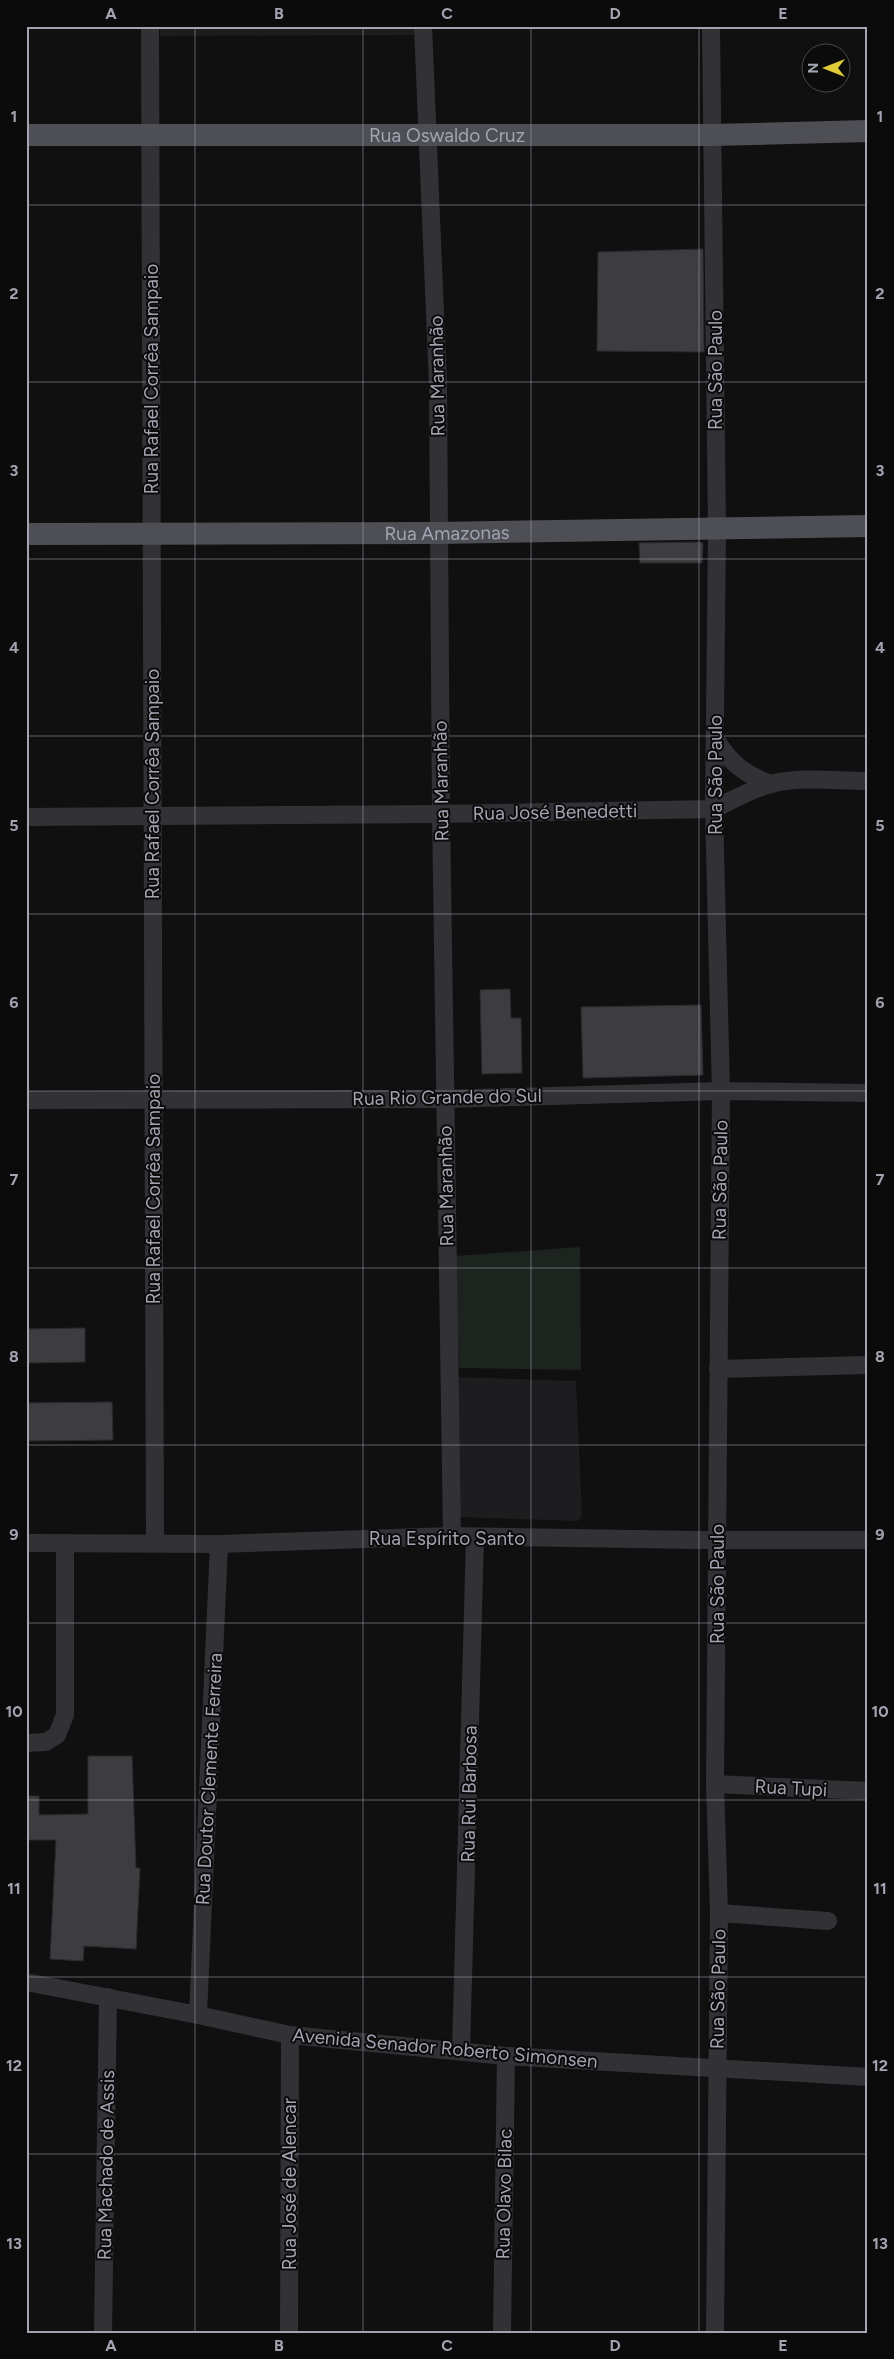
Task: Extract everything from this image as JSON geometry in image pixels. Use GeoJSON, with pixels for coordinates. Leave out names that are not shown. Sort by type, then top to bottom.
{"type":"FeatureCollection","features":[{"type":"Feature","properties":{"kind":"main road","name":"Rua Oswaldo Cruz"},"geometry":{"type":"LineString","coordinates":[[26,135],[151,133],[714,135],[868,131]]}},
{"type":"Feature","properties":{"kind":"main road","name":"Rua Amazonas"},"geometry":{"type":"LineString","coordinates":[[26,534],[438,533],[717,530],[868,526]]}},
{"type":"Feature","properties":{"kind":"street","name":"Rua Rafael Corrêa Sampaio"},"geometry":{"type":"LineString","coordinates":[[150,26],[152,1099],[155,1542]]}},
{"type":"Feature","properties":{"kind":"street","name":"Rua Maranhão"},"geometry":{"type":"LineString","coordinates":[[423,26],[424,106],[428,135],[438,385],[441,814],[452,1536]]}},
{"type":"Feature","properties":{"kind":"street","name":"Rua São Paulo"},"geometry":{"type":"LineString","coordinates":[[711,26],[714,135],[717,530],[714,809],[721,1091],[715,1784],[720,1913],[715,2333]]}},
{"type":"Feature","properties":{"kind":"street"},"geometry":{"type":"LineString","coordinates":[[715,738],[725,754],[738,768],[753,778],[771,784]]}},
{"type":"Feature","properties":{"kind":"street","name":"Rua José Benedetti"},"geometry":{"type":"LineString","coordinates":[[26,817],[441,814],[714,809],[750,791],[771,784],[788,781],[868,781]]}},
{"type":"Feature","properties":{"kind":"street","name":"Rua Rio Grande do Sul"},"geometry":{"type":"LineString","coordinates":[[26,1100],[446,1099],[721,1091],[868,1092]]}},
{"type":"Feature","properties":{"kind":"street"},"geometry":{"type":"LineString","coordinates":[[718,1369],[868,1365]]}},
{"type":"Feature","properties":{"kind":"street","name":"Rua Espírito Santo"},"geometry":{"type":"LineString","coordinates":[[26,1543],[155,1542],[219,1544],[452,1536],[868,1540]]}},
{"type":"Feature","properties":{"kind":"street","name":"Rua Rui Barbosa"},"geometry":{"type":"LineString","coordinates":[[462,2051],[474,1537]]}},
{"type":"Feature","properties":{"kind":"street"},"geometry":{"type":"LineString","coordinates":[[26,1743],[46,1742],[58,1735],[65,1715],[65,1543]]}},
{"type":"Feature","properties":{"kind":"street","name":"Rua Doutor Clemente Ferreira"},"geometry":{"type":"LineString","coordinates":[[198,2015],[219,1544]]}},
{"type":"Feature","properties":{"kind":"street","name":"Rua Tupi"},"geometry":{"type":"LineString","coordinates":[[715,1784],[868,1791]]}},
{"type":"Feature","properties":{"kind":"street"},"geometry":{"type":"LineString","coordinates":[[720,1913],[828,1921]]}},
{"type":"Feature","properties":{"kind":"street","name":"Avenida Senador Roberto Simonsen"},"geometry":{"type":"LineString","coordinates":[[26,1982],[198,2015],[290,2035],[506,2056],[868,2077]]}},
{"type":"Feature","properties":{"kind":"street","name":"Rua Machado de Assis"},"geometry":{"type":"LineString","coordinates":[[103,2333],[108,1998]]}},
{"type":"Feature","properties":{"kind":"street","name":"Rua José de Alencar"},"geometry":{"type":"LineString","coordinates":[[289,2333],[290,2035]]}},
{"type":"Feature","properties":{"kind":"street","name":"Rua Olavo Bilac"},"geometry":{"type":"LineString","coordinates":[[502,2333],[506,2056]]}},
{"type":"Feature","properties":{"kind":"shaded area"},"geometry":{"type":"Polygon","coordinates":[[[160,26],[415,26],[415,35],[160,36],[160,26]]]}},
{"type":"Feature","properties":{"kind":"shaded area"},"geometry":{"type":"Polygon","coordinates":[[[580,1247],[581,1370],[459,1368],[455,1256],[580,1247]]]}},
{"type":"Feature","properties":{"kind":"shaded area"},"geometry":{"type":"Polygon","coordinates":[[[455,1377],[576,1381],[582,1516],[578,1521],[459,1517],[455,1377]]]}},
{"type":"Feature","properties":{"kind":"building"},"geometry":{"type":"Polygon","coordinates":[[[703,249],[704,352],[597,351],[598,252],[703,249]]]}},
{"type":"Feature","properties":{"kind":"building"},"geometry":{"type":"Polygon","coordinates":[[[639,543],[703,543],[702,563],[640,563],[639,543]]]}},
{"type":"Feature","properties":{"kind":"building"},"geometry":{"type":"Polygon","coordinates":[[[510,989],[511,1018],[521,1018],[522,1073],[482,1074],[480,990],[510,989]]]}},
{"type":"Feature","properties":{"kind":"building"},"geometry":{"type":"Polygon","coordinates":[[[701,1005],[703,1075],[583,1078],[581,1007],[701,1005]]]}},
{"type":"Feature","properties":{"kind":"building"},"geometry":{"type":"Polygon","coordinates":[[[85,1328],[85,1362],[26,1363],[26,1329],[85,1328]]]}},
{"type":"Feature","properties":{"kind":"building"},"geometry":{"type":"Polygon","coordinates":[[[112,1402],[113,1440],[26,1441],[26,1403],[112,1402]]]}},
{"type":"Feature","properties":{"kind":"building"},"geometry":{"type":"Polygon","coordinates":[[[88,1756],[132,1756],[136,1868],[140,1868],[136,1949],[84,1946],[83,1961],[50,1959],[56,1840],[26,1840],[26,1796],[39,1796],[39,1815],[88,1814],[88,1756]]]}}]}
